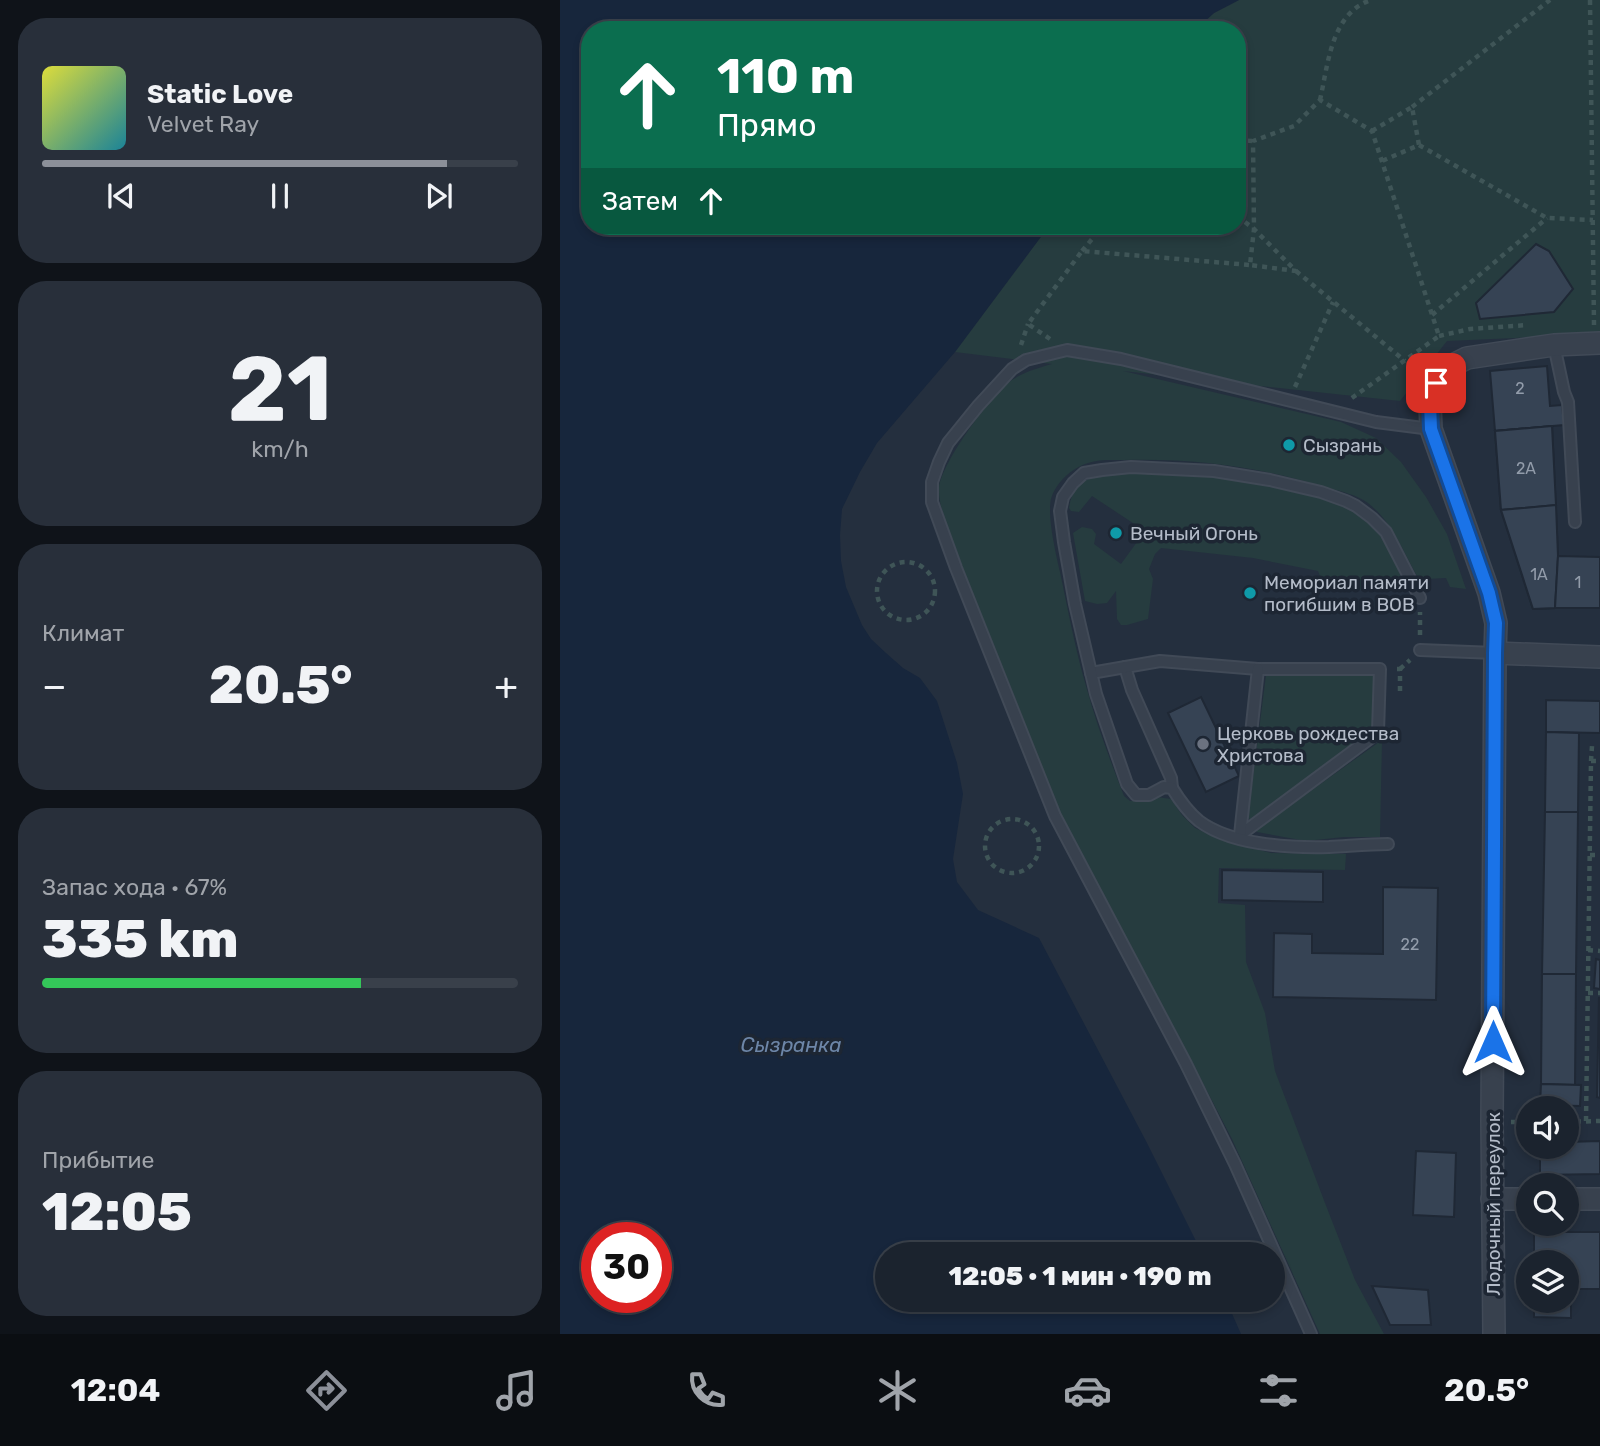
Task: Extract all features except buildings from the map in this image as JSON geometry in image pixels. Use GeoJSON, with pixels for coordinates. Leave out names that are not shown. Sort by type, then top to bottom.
{"type":"FeatureCollection","features":[{"type":"Feature","properties":{"kind":"street"},"geometry":{"type":"LineString","coordinates":[[1431,429],[1430,403],[1436,383],[1449,367],[1467,358],[1554,345],[1597,344]]}},
{"type":"Feature","properties":{"kind":"street","name":"Лодочный переулок"},"geometry":{"type":"LineString","coordinates":[[1431,429],[1489,593],[1496,623],[1492,1199],[1494,1334]]}},
{"type":"Feature","properties":{"kind":"street"},"geometry":{"type":"LineString","coordinates":[[1495,653],[1600,657]]}},
{"type":"Feature","properties":{"kind":"street"},"geometry":{"type":"LineString","coordinates":[[1492,1199],[1516,1199]]}},
{"type":"Feature","properties":{"kind":"street"},"geometry":{"type":"LineString","coordinates":[[1579,1199],[1600,1199]]}},
{"type":"Feature","properties":{"kind":"lane"},"geometry":{"type":"LineString","coordinates":[[1554,345],[1564,392],[1569,402],[1575,522]]}},
{"type":"Feature","properties":{"kind":"lane"},"geometry":{"type":"LineString","coordinates":[[1311,1334],[1235,1164],[1186,1064],[1055,816],[956,568],[932,502],[932,482],[948,443],[1012,369],[1026,360],[1067,350],[1121,359],[1376,422],[1431,429]]}},
{"type":"Feature","properties":{"kind":"lane"},"geometry":{"type":"LineString","coordinates":[[1172,788],[1164,788],[1149,795],[1136,795],[1127,784],[1096,694],[1075,604],[1060,511],[1063,498],[1084,473],[1132,467],[1214,471],[1270,480],[1346,501],[1372,518],[1386,532],[1420,598]]}},
{"type":"Feature","properties":{"kind":"lane"},"geometry":{"type":"LineString","coordinates":[[1420,650],[1495,653]]}},
{"type":"Feature","properties":{"kind":"lane"},"geometry":{"type":"LineString","coordinates":[[1091,673],[1160,661],[1258,669],[1380,668],[1378,732],[1240,836]]}},
{"type":"Feature","properties":{"kind":"lane"},"geometry":{"type":"LineString","coordinates":[[1125,667],[1132,690],[1171,778],[1172,788],[1187,810],[1201,822],[1219,832],[1263,843],[1296,847],[1388,844]]}},
{"type":"Feature","properties":{"kind":"lane"},"geometry":{"type":"LineString","coordinates":[[1240,836],[1258,669]]}},
{"type":"Feature","properties":{"kind":"path"},"geometry":{"type":"LineString","coordinates":[[1246,141],[1253,141],[1294,126],[1320,100],[1335,34],[1346,18],[1371,0]]}},
{"type":"Feature","properties":{"kind":"path"},"geometry":{"type":"LineString","coordinates":[[1372,131],[1412,107],[1550,0]]}},
{"type":"Feature","properties":{"kind":"path"},"geometry":{"type":"LineString","coordinates":[[1590,0],[1592,220],[1597,344]]}},
{"type":"Feature","properties":{"kind":"path"},"geometry":{"type":"LineString","coordinates":[[1320,100],[1372,131],[1439,336]]}},
{"type":"Feature","properties":{"kind":"path"},"geometry":{"type":"LineString","coordinates":[[1412,107],[1419,145],[1547,218],[1592,220]]}},
{"type":"Feature","properties":{"kind":"path"},"geometry":{"type":"LineString","coordinates":[[1250,265],[1254,229],[1253,141]]}},
{"type":"Feature","properties":{"kind":"path"},"geometry":{"type":"LineString","coordinates":[[1382,161],[1419,145]]}},
{"type":"Feature","properties":{"kind":"path"},"geometry":{"type":"LineString","coordinates":[[1432,315],[1547,218]]}},
{"type":"Feature","properties":{"kind":"path"},"geometry":{"type":"LineString","coordinates":[[1246,223],[1296,271],[1405,360]]}},
{"type":"Feature","properties":{"kind":"path"},"geometry":{"type":"LineString","coordinates":[[1067,350],[1028,324],[1095,235]]}},
{"type":"Feature","properties":{"kind":"path"},"geometry":{"type":"LineString","coordinates":[[1082,251],[1296,271]]}},
{"type":"Feature","properties":{"kind":"path"},"geometry":{"type":"LineString","coordinates":[[1288,400],[1334,302]]}},
{"type":"Feature","properties":{"kind":"path"},"geometry":{"type":"LineString","coordinates":[[1334,411],[1439,336],[1469,329],[1539,324]]}},
{"type":"Feature","properties":{"kind":"path"},"geometry":{"type":"LineString","coordinates":[[909,561],[926,569],[932,577],[935,596],[926,612],[918,618],[898,619],[883,608],[876,590],[883,572],[891,565],[909,561]]}},
{"type":"Feature","properties":{"kind":"path"},"geometry":{"type":"LineString","coordinates":[[1420,598],[1420,650]]}},
{"type":"Feature","properties":{"kind":"path"},"geometry":{"type":"LineString","coordinates":[[1586,1121],[1591,746]]}},
{"type":"Feature","properties":{"kind":"path"},"geometry":{"type":"LineString","coordinates":[[1591,761],[1600,761]]}},
{"type":"Feature","properties":{"kind":"path"},"geometry":{"type":"LineString","coordinates":[[1007,820],[1024,822],[1037,835],[1039,844],[1035,861],[1021,872],[1004,872],[996,868],[986,854],[987,836],[999,823],[1007,820]]}},
{"type":"Feature","properties":{"kind":"path"},"geometry":{"type":"LineString","coordinates":[[1590,855],[1600,855]]}},
{"type":"Feature","properties":{"kind":"path"},"geometry":{"type":"LineString","coordinates":[[1588,950],[1600,950]]}},
{"type":"Feature","properties":{"kind":"path"},"geometry":{"type":"LineString","coordinates":[[1588,993],[1600,993]]}},
{"type":"Feature","properties":{"kind":"path"},"geometry":{"type":"LineString","coordinates":[[1579,1121],[1600,1121]]}},
{"type":"Feature","properties":{"kind":"green space"},"geometry":{"type":"Polygon","coordinates":[[[1239,0],[1600,0],[1600,334],[1447,341],[1400,401],[1123,371],[1341,422],[1376,438],[1401,462],[1426,497],[1447,534],[1466,589],[1450,587],[1446,578],[1426,579],[1423,586],[1393,531],[1364,500],[1278,474],[1202,462],[1101,460],[1082,465],[1071,472],[1061,481],[1051,499],[1052,535],[1078,658],[1099,728],[1124,796],[1130,801],[1157,797],[1171,799],[1195,828],[1221,840],[1271,853],[1346,854],[1345,870],[1219,868],[1218,903],[1245,905],[1246,962],[1265,1013],[1275,1071],[1355,1280],[1384,1334],[1320,1334],[1285,1256],[1285,1242],[1278,1242],[1232,1139],[1060,819],[946,524],[939,497],[942,476],[949,462],[992,399],[1017,377],[1052,364],[955,352],[1042,235],[1246,235],[1246,21],[1205,21],[1239,0]]]}},
{"type":"Feature","properties":{"kind":"green space"},"geometry":{"type":"Polygon","coordinates":[[[1127,473],[1188,474],[1260,481],[1328,498],[1356,512],[1377,529],[1388,546],[1401,577],[1365,581],[1361,590],[1323,584],[1318,571],[1253,558],[1161,548],[1155,554],[1149,569],[1153,579],[1148,619],[1121,625],[1117,619],[1116,591],[1107,603],[1085,601],[1073,533],[1082,527],[1092,529],[1096,534],[1094,544],[1121,564],[1145,531],[1092,496],[1079,512],[1069,508],[1076,488],[1090,478],[1127,473]]]}},
{"type":"Feature","properties":{"kind":"green space"},"geometry":{"type":"Polygon","coordinates":[[[1375,674],[1374,731],[1251,821],[1248,817],[1266,675],[1375,674]]]}},
{"type":"Feature","properties":{"kind":"green space"},"geometry":{"type":"Polygon","coordinates":[[[1382,740],[1380,837],[1306,841],[1257,832],[1256,830],[1382,740]]]}},
{"type":"Feature","properties":{"kind":"water","name":"Сызранка"},"geometry":{"type":"Polygon","coordinates":[[[560,0],[1239,0],[1205,21],[581,21],[581,235],[1042,235],[955,352],[877,443],[842,509],[841,561],[846,587],[871,639],[903,668],[920,678],[937,701],[957,763],[963,794],[953,859],[957,882],[978,910],[1039,938],[1196,1242],[875,1242],[875,1312],[1231,1312],[1241,1334],[560,1334],[560,0]]]}},
{"type":"Feature","properties":{"kind":"place","name":"Сызрань"},"geometry":{"type":"Point","coordinates":[1289,445]}},
{"type":"Feature","properties":{"kind":"place","name":"Вечный Огонь"},"geometry":{"type":"Point","coordinates":[1116,533]}},
{"type":"Feature","properties":{"kind":"place","name":"Мемориал памяти погибшим в ВОВ"},"geometry":{"type":"Point","coordinates":[1250,593]}},
{"type":"Feature","properties":{"kind":"place","name":"Церковь рождества Христова"},"geometry":{"type":"Point","coordinates":[1203,744]}},
{"type":"Feature","properties":{"kind":"route"},"geometry":{"type":"LineString","coordinates":[[1436,383],[1430,403],[1431,429],[1489,593],[1496,623],[1493,1042]]}}]}
